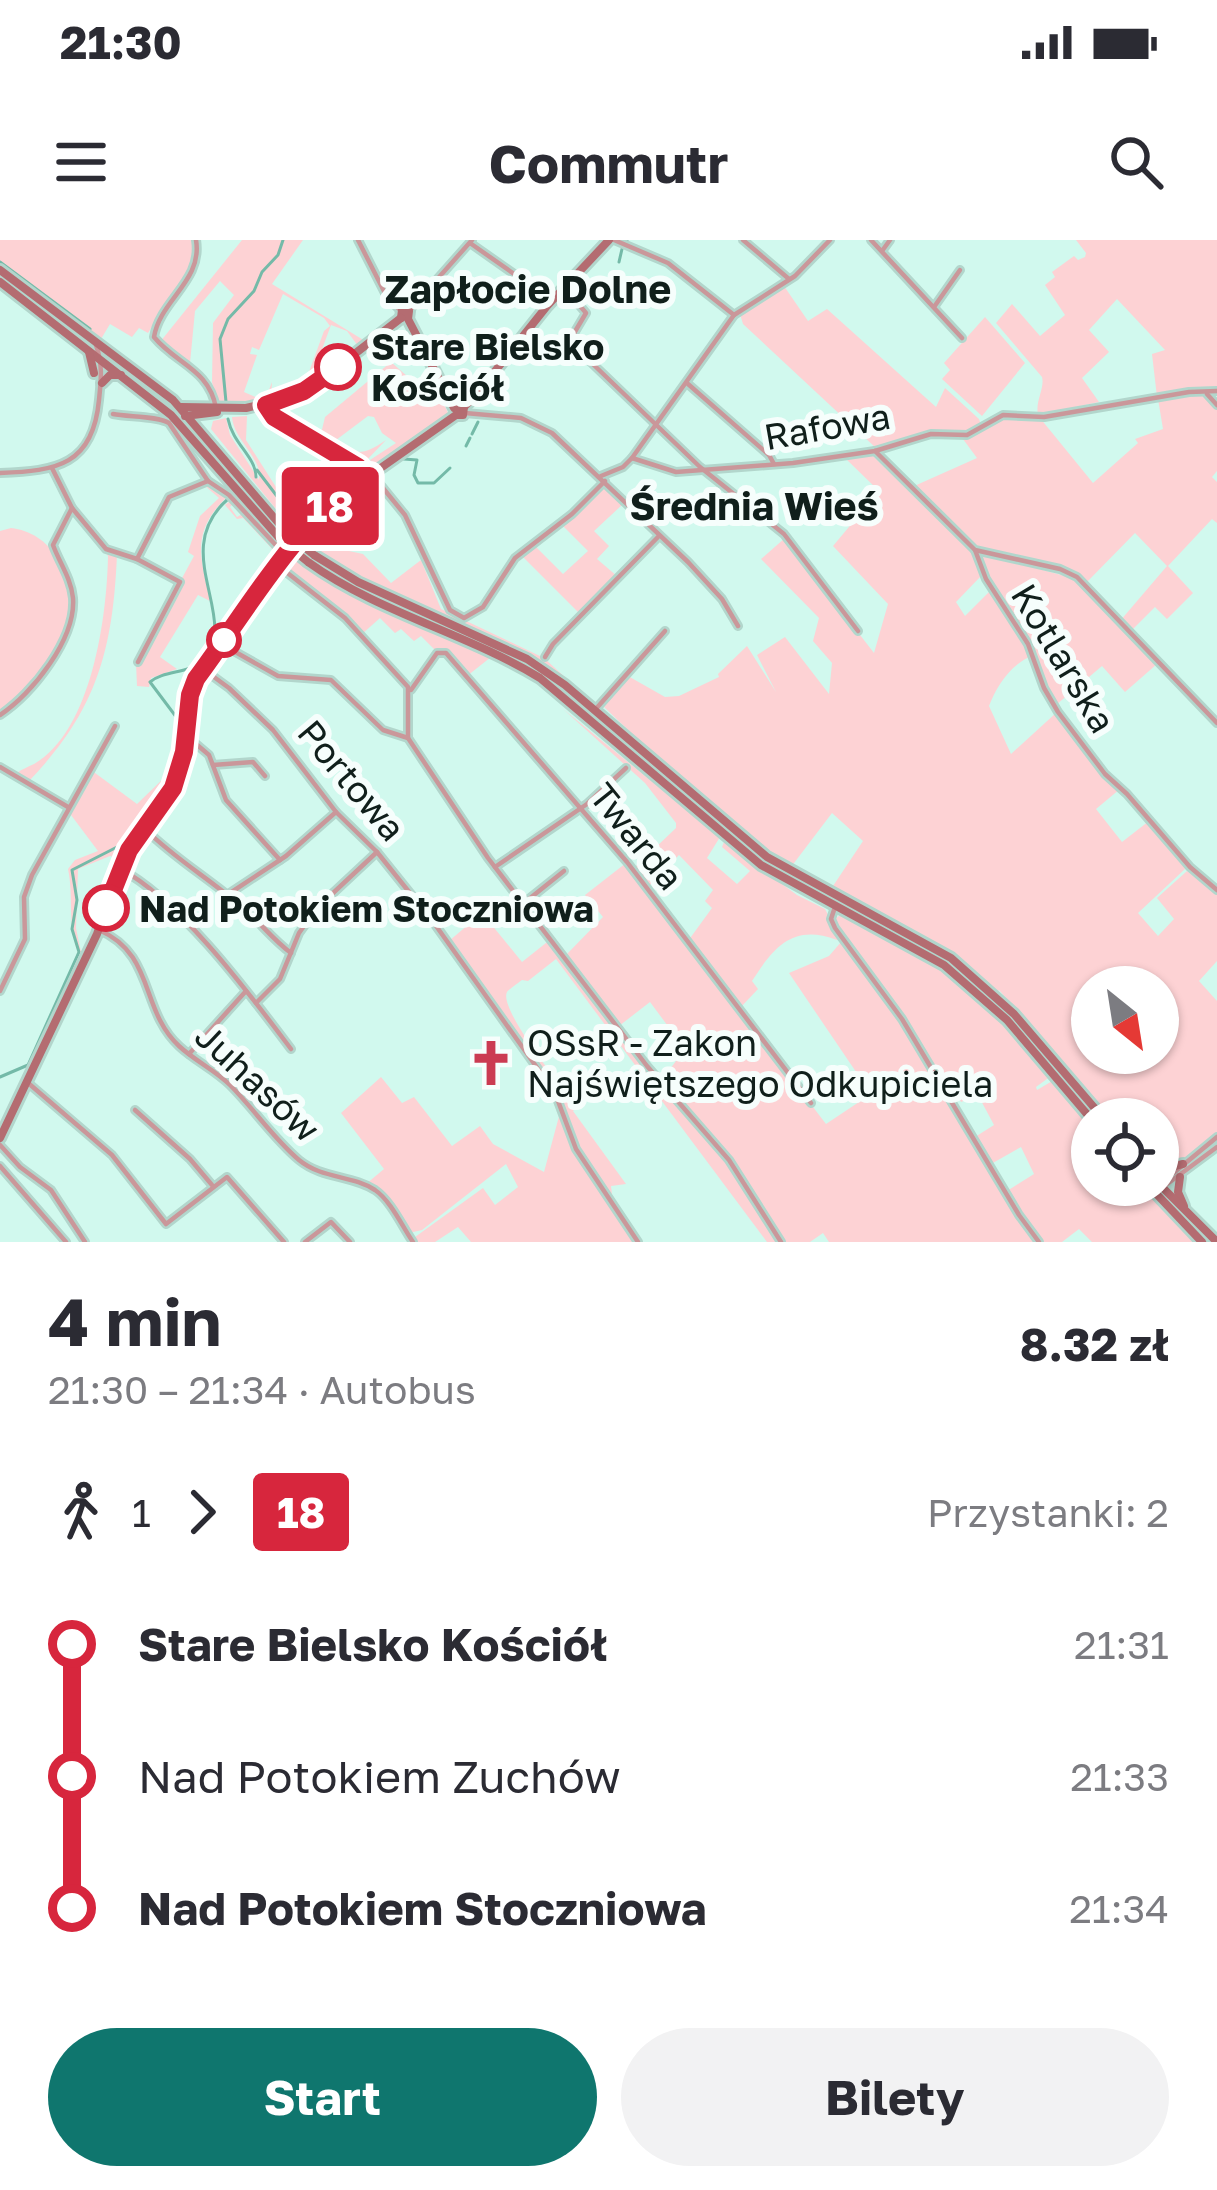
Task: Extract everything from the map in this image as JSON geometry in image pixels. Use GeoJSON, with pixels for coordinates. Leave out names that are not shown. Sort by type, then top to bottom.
{"type":"FeatureCollection","features":[{"type":"Feature","properties":{"kind":"main road"},"geometry":{"type":"LineString","coordinates":[[0,1141],[99,930],[119,868],[173,788],[187,737],[191,691],[203,669],[276,564],[338,497],[460,410],[564,287],[611,240]]}},
{"type":"Feature","properties":{"kind":"main road"},"geometry":{"type":"LineString","coordinates":[[0,270],[171,415],[311,559],[354,590],[540,678],[742,851],[783,879],[910,943],[977,991],[1080,1098]]}},
{"type":"Feature","properties":{"kind":"main road"},"geometry":{"type":"LineString","coordinates":[[0,282],[92,345],[116,355],[179,407],[285,537]]}},
{"type":"Feature","properties":{"kind":"main road"},"geometry":{"type":"LineString","coordinates":[[171,415],[266,405],[304,391],[405,315],[444,394],[460,410]]}},
{"type":"Feature","properties":{"kind":"main road"},"geometry":{"type":"LineString","coordinates":[[92,345],[94,373]]}},
{"type":"Feature","properties":{"kind":"main road"},"geometry":{"type":"LineString","coordinates":[[102,383],[110,375],[121,375]]}},
{"type":"Feature","properties":{"kind":"main road"},"geometry":{"type":"LineString","coordinates":[[179,407],[214,410]]}},
{"type":"Feature","properties":{"kind":"main road"},"geometry":{"type":"LineString","coordinates":[[188,416],[200,409]]}},
{"type":"Feature","properties":{"kind":"main road"},"geometry":{"type":"LineString","coordinates":[[214,410],[206,427],[214,448]]}},
{"type":"Feature","properties":{"kind":"main road"},"geometry":{"type":"LineString","coordinates":[[186,430],[188,416]]}},
{"type":"Feature","properties":{"kind":"main road"},"geometry":{"type":"LineString","coordinates":[[311,559],[526,659],[767,857],[951,958],[1014,1014],[1079,1098]]}},
{"type":"Feature","properties":{"kind":"main road"},"geometry":{"type":"LineString","coordinates":[[1179,1165],[1184,1164]]}},
{"type":"Feature","properties":{"kind":"main road"},"geometry":{"type":"LineString","coordinates":[[1180,1177],[1179,1197],[1194,1223]]}},
{"type":"Feature","properties":{"kind":"main road"},"geometry":{"type":"LineString","coordinates":[[1172,1206],[1202,1242]]}},
{"type":"Feature","properties":{"kind":"main road"},"geometry":{"type":"LineString","coordinates":[[1176,1206],[1217,1242]]}},
{"type":"Feature","properties":{"kind":"street"},"geometry":{"type":"LineString","coordinates":[[196,240],[197,264],[154,329],[155,341],[203,376],[214,410]]}},
{"type":"Feature","properties":{"kind":"street"},"geometry":{"type":"LineString","coordinates":[[358,240],[387,297],[405,315],[471,242],[527,283]]}},
{"type":"Feature","properties":{"kind":"street"},"geometry":{"type":"LineString","coordinates":[[611,240],[671,265],[734,315]]}},
{"type":"Feature","properties":{"kind":"street"},"geometry":{"type":"LineString","coordinates":[[743,240],[790,280]]}},
{"type":"Feature","properties":{"kind":"street"},"geometry":{"type":"LineString","coordinates":[[266,405],[274,417],[367,474],[405,515],[450,610],[467,618],[487,602],[501,575],[523,550],[572,514],[603,478],[632,458],[734,315],[790,280],[830,240]]}},
{"type":"Feature","properties":{"kind":"street"},"geometry":{"type":"LineString","coordinates":[[871,240],[962,338]]}},
{"type":"Feature","properties":{"kind":"street"},"geometry":{"type":"LineString","coordinates":[[882,251],[890,240]]}},
{"type":"Feature","properties":{"kind":"street"},"geometry":{"type":"LineString","coordinates":[[934,307],[960,270]]}},
{"type":"Feature","properties":{"kind":"street"},"geometry":{"type":"LineString","coordinates":[[564,287],[586,313],[572,344],[706,471],[784,534],[858,632]]}},
{"type":"Feature","properties":{"kind":"street"},"geometry":{"type":"LineString","coordinates":[[99,396],[94,373],[101,360],[116,355]]}},
{"type":"Feature","properties":{"kind":"street"},"geometry":{"type":"LineString","coordinates":[[0,473],[52,468],[76,455],[93,436],[101,360]]}},
{"type":"Feature","properties":{"kind":"street"},"geometry":{"type":"LineString","coordinates":[[688,384],[769,454],[774,464]]}},
{"type":"Feature","properties":{"kind":"street","name":"Rafowa"},"geometry":{"type":"LineString","coordinates":[[632,458],[670,472],[774,464],[875,451],[931,434],[971,434],[1003,415],[1044,417],[1217,391]]}},
{"type":"Feature","properties":{"kind":"street"},"geometry":{"type":"LineString","coordinates":[[1207,394],[1217,405]]}},
{"type":"Feature","properties":{"kind":"street"},"geometry":{"type":"LineString","coordinates":[[460,410],[531,421],[551,433],[705,580],[738,626]]}},
{"type":"Feature","properties":{"kind":"street"},"geometry":{"type":"LineString","coordinates":[[113,414],[166,421],[208,481],[229,495],[285,555]]}},
{"type":"Feature","properties":{"kind":"street"},"geometry":{"type":"LineString","coordinates":[[875,451],[975,550],[1077,577],[1217,723]]}},
{"type":"Feature","properties":{"kind":"street"},"geometry":{"type":"LineString","coordinates":[[52,468],[72,508],[106,549],[137,559],[180,584],[138,662]]}},
{"type":"Feature","properties":{"kind":"street"},"geometry":{"type":"LineString","coordinates":[[137,559],[169,497],[208,481]]}},
{"type":"Feature","properties":{"kind":"street"},"geometry":{"type":"LineString","coordinates":[[0,715],[41,677],[73,611],[71,588],[53,544],[72,508]]}},
{"type":"Feature","properties":{"kind":"street"},"geometry":{"type":"LineString","coordinates":[[545,657],[658,537]]}},
{"type":"Feature","properties":{"kind":"street","name":"Kotlarska"},"geometry":{"type":"LineString","coordinates":[[975,550],[986,579],[1028,644],[1058,712],[1105,774],[1217,890]]}},
{"type":"Feature","properties":{"kind":"street"},"geometry":{"type":"LineString","coordinates":[[276,564],[344,617],[411,690],[408,738],[495,867],[647,1066],[728,1160],[782,1242]]}},
{"type":"Feature","properties":{"kind":"street"},"geometry":{"type":"LineString","coordinates":[[594,711],[665,631]]}},
{"type":"Feature","properties":{"kind":"street"},"geometry":{"type":"LineString","coordinates":[[221,644],[278,676],[331,680],[383,730],[408,738]]}},
{"type":"Feature","properties":{"kind":"street","name":"Twarda"},"geometry":{"type":"LineString","coordinates":[[411,690],[436,653],[444,651],[580,807],[812,1103]]}},
{"type":"Feature","properties":{"kind":"street","name":"Portowa"},"geometry":{"type":"LineString","coordinates":[[203,669],[267,723],[472,974],[555,1093],[580,1157],[638,1242]]}},
{"type":"Feature","properties":{"kind":"street"},"geometry":{"type":"LineString","coordinates":[[0,991],[25,939],[25,891],[115,726]]}},
{"type":"Feature","properties":{"kind":"street"},"geometry":{"type":"LineString","coordinates":[[187,737],[198,742],[213,765],[226,800],[280,860]]}},
{"type":"Feature","properties":{"kind":"street"},"geometry":{"type":"LineString","coordinates":[[213,765],[253,762],[265,776]]}},
{"type":"Feature","properties":{"kind":"street"},"geometry":{"type":"LineString","coordinates":[[0,766],[68,807]]}},
{"type":"Feature","properties":{"kind":"street"},"geometry":{"type":"LineString","coordinates":[[495,867],[626,768]]}},
{"type":"Feature","properties":{"kind":"street"},"geometry":{"type":"LineString","coordinates":[[227,895],[280,860],[336,812]]}},
{"type":"Feature","properties":{"kind":"street"},"geometry":{"type":"LineString","coordinates":[[145,829],[291,952]]}},
{"type":"Feature","properties":{"kind":"street"},"geometry":{"type":"LineString","coordinates":[[256,1004],[280,979],[299,933],[317,908],[377,852]]}},
{"type":"Feature","properties":{"kind":"street"},"geometry":{"type":"LineString","coordinates":[[119,868],[149,886],[291,1049]]}},
{"type":"Feature","properties":{"kind":"street"},"geometry":{"type":"LineString","coordinates":[[524,903],[564,871]]}},
{"type":"Feature","properties":{"kind":"street"},"geometry":{"type":"LineString","coordinates":[[836,907],[831,919],[835,928],[891,1001],[1018,1215],[1039,1242]]}},
{"type":"Feature","properties":{"kind":"street","name":"Juhasów"},"geometry":{"type":"LineString","coordinates":[[99,930],[132,952],[170,1036],[230,1085],[303,1163],[379,1194],[412,1242]]}},
{"type":"Feature","properties":{"kind":"street"},"geometry":{"type":"LineString","coordinates":[[189,1054],[245,991]]}},
{"type":"Feature","properties":{"kind":"street"},"geometry":{"type":"LineString","coordinates":[[27,1082],[112,1155],[166,1224],[224,1178],[232,1180],[284,1242]]}},
{"type":"Feature","properties":{"kind":"street"},"geometry":{"type":"LineString","coordinates":[[135,1110],[212,1185]]}},
{"type":"Feature","properties":{"kind":"street"},"geometry":{"type":"LineString","coordinates":[[1179,1168],[1217,1137]]}},
{"type":"Feature","properties":{"kind":"street"},"geometry":{"type":"LineString","coordinates":[[0,1141],[20,1167],[51,1190],[85,1242]]}},
{"type":"Feature","properties":{"kind":"street"},"geometry":{"type":"LineString","coordinates":[[1180,1177],[1217,1147]]}},
{"type":"Feature","properties":{"kind":"street"},"geometry":{"type":"LineString","coordinates":[[0,1166],[66,1242]]}},
{"type":"Feature","properties":{"kind":"street"},"geometry":{"type":"LineString","coordinates":[[305,1242],[331,1222],[350,1242]]}},
{"type":"Feature","properties":{"kind":"shaded area"},"geometry":{"type":"Polygon","coordinates":[[[0,240],[192,240],[193,252],[187,276],[148,333],[139,328],[132,337],[110,324],[101,339],[0,265],[0,240]]]}},
{"type":"Feature","properties":{"kind":"shaded area"},"geometry":{"type":"Polygon","coordinates":[[[242,240],[303,240],[272,284],[365,341],[358,346],[347,331],[331,325],[311,379],[283,394],[281,390],[306,380],[330,326],[283,294],[259,350],[252,347],[250,354],[257,355],[244,392],[258,398],[267,395],[272,382],[271,399],[223,405],[218,403],[212,382],[213,323],[234,295],[220,281],[195,311],[190,363],[160,342],[242,240]]]}},
{"type":"Feature","properties":{"kind":"shaded area"},"geometry":{"type":"Polygon","coordinates":[[[1076,240],[1217,240],[1217,389],[1157,397],[1152,354],[1165,350],[1117,299],[1089,330],[1109,352],[1082,378],[1099,402],[1038,415],[1042,377],[996,323],[1012,304],[1040,336],[1065,315],[1045,285],[1055,277],[1052,272],[1074,256],[1078,260],[1085,257],[1076,240]]]}},
{"type":"Feature","properties":{"kind":"shaded area"},"geometry":{"type":"Polygon","coordinates":[[[784,286],[808,321],[827,309],[936,407],[945,388],[981,425],[967,433],[931,432],[876,448],[743,324],[740,314],[784,286]]]}},
{"type":"Feature","properties":{"kind":"shaded area"},"geometry":{"type":"Polygon","coordinates":[[[985,317],[1025,363],[982,416],[942,379],[950,370],[944,363],[985,317]]]}},
{"type":"Feature","properties":{"kind":"shaded area"},"geometry":{"type":"Polygon","coordinates":[[[391,362],[432,398],[421,396],[443,402],[449,415],[370,467],[366,465],[373,463],[370,460],[396,443],[382,433],[374,417],[368,416],[336,440],[360,452],[386,440],[363,464],[320,438],[325,417],[391,362]]]}},
{"type":"Feature","properties":{"kind":"shaded area"},"geometry":{"type":"Polygon","coordinates":[[[1201,393],[1217,407],[1217,471],[1212,477],[1217,482],[1217,523],[1212,519],[1168,566],[1193,593],[1167,619],[1155,607],[1130,632],[1120,621],[1167,566],[1135,533],[1086,583],[1061,568],[973,545],[912,487],[977,458],[960,435],[972,435],[1003,416],[1040,418],[1093,483],[1138,443],[1135,439],[1163,429],[1158,399],[1201,393]]]}},
{"type":"Feature","properties":{"kind":"shaded area"},"geometry":{"type":"Polygon","coordinates":[[[247,416],[246,440],[288,506],[318,496],[349,469],[355,473],[297,535],[211,429],[213,421],[226,418],[230,435],[259,480],[257,464],[232,417],[247,416]]]}},
{"type":"Feature","properties":{"kind":"shaded area"},"geometry":{"type":"Polygon","coordinates":[[[870,453],[969,548],[982,575],[956,602],[965,616],[991,590],[1032,656],[1006,676],[989,706],[1011,754],[1057,712],[1097,767],[1120,789],[1096,809],[1122,842],[1149,821],[1184,863],[1185,869],[1138,913],[1158,936],[1174,919],[1157,898],[1187,871],[1217,892],[1217,961],[1199,981],[1217,1001],[1217,1133],[1179,1162],[1179,1098],[1094,1098],[1073,1074],[1179,1074],[1179,966],[1071,966],[1071,1072],[999,990],[1005,999],[930,942],[801,875],[831,889],[863,841],[832,813],[791,867],[797,873],[740,833],[646,751],[671,771],[604,707],[628,676],[665,697],[679,696],[719,677],[747,646],[776,692],[757,655],[785,637],[829,694],[832,663],[813,641],[819,618],[761,559],[785,538],[874,653],[888,604],[833,546],[879,491],[844,457],[870,453]]]}},
{"type":"Feature","properties":{"kind":"shaded area"},"geometry":{"type":"Polygon","coordinates":[[[208,484],[234,503],[230,507],[237,517],[242,514],[279,555],[262,575],[258,573],[274,551],[243,518],[237,519],[225,505],[230,501],[226,498],[207,523],[201,546],[210,601],[198,595],[160,657],[177,669],[151,678],[149,687],[137,686],[136,663],[194,556],[188,552],[200,516],[219,498],[204,485],[208,484]]]}},
{"type":"Feature","properties":{"kind":"shaded area"},"geometry":{"type":"Polygon","coordinates":[[[604,486],[623,504],[594,531],[609,546],[597,559],[618,577],[581,615],[521,555],[533,544],[563,574],[588,551],[561,524],[604,486]]]}},
{"type":"Feature","properties":{"kind":"shaded area"},"geometry":{"type":"Polygon","coordinates":[[[11,528],[31,534],[53,552],[66,580],[69,602],[59,644],[48,664],[0,713],[0,531],[11,528]]]}},
{"type":"Feature","properties":{"kind":"shaded area"},"geometry":{"type":"Polygon","coordinates":[[[315,528],[335,548],[363,554],[391,583],[421,560],[441,609],[544,658],[579,690],[516,649],[350,574],[304,541],[315,528]]]}},
{"type":"Feature","properties":{"kind":"shaded area"},"geometry":{"type":"Polygon","coordinates":[[[104,550],[117,554],[111,620],[97,677],[70,730],[28,782],[3,764],[17,773],[54,748],[83,700],[104,609],[108,556],[104,550]]]}},
{"type":"Feature","properties":{"kind":"shaded area"},"geometry":{"type":"Polygon","coordinates":[[[980,553],[1076,579],[1157,664],[1125,692],[1102,666],[1056,705],[1030,643],[987,578],[980,553]]]}},
{"type":"Feature","properties":{"kind":"shaded area"},"geometry":{"type":"Polygon","coordinates":[[[291,555],[347,592],[491,657],[467,676],[445,649],[436,651],[421,636],[414,641],[401,629],[395,633],[380,618],[362,634],[287,570],[284,563],[291,555]]]}},
{"type":"Feature","properties":{"kind":"shaded area"},"geometry":{"type":"Polygon","coordinates":[[[563,709],[720,837],[707,858],[737,884],[750,871],[722,847],[724,842],[797,895],[825,909],[837,940],[809,935],[787,941],[760,968],[752,981],[758,989],[741,1007],[688,941],[712,908],[705,901],[713,890],[679,855],[647,888],[633,869],[676,823],[645,783],[563,709]]]}},
{"type":"Feature","properties":{"kind":"shaded area"},"geometry":{"type":"Polygon","coordinates":[[[172,752],[180,755],[164,799],[119,859],[110,856],[78,869],[78,952],[68,869],[75,860],[98,851],[68,811],[91,770],[137,804],[165,777],[172,752]]]}},
{"type":"Feature","properties":{"kind":"shaded area"},"geometry":{"type":"Polygon","coordinates":[[[626,863],[826,1124],[871,1094],[789,973],[829,956],[842,941],[901,1019],[1037,1242],[829,1242],[823,1233],[810,1242],[783,1242],[730,1158],[661,1081],[685,1049],[650,1002],[619,1026],[567,954],[603,917],[585,895],[626,863]]]}},
{"type":"Feature","properties":{"kind":"shaded area"},"geometry":{"type":"Polygon","coordinates":[[[482,913],[522,962],[551,939],[646,1066],[718,1149],[780,1242],[767,1242],[556,959],[510,989],[507,1001],[534,1050],[577,1107],[573,1111],[626,1184],[611,1186],[613,1203],[577,1148],[556,1092],[449,941],[482,913]]]}},
{"type":"Feature","properties":{"kind":"shaded area"},"geometry":{"type":"Polygon","coordinates":[[[840,915],[935,962],[1001,1018],[1051,1076],[1036,1087],[1054,1080],[1071,1100],[1071,1206],[1161,1206],[1196,1242],[1092,1242],[1079,1229],[1062,1242],[1040,1242],[1007,1191],[1034,1174],[1021,1147],[991,1164],[975,1137],[994,1125],[978,1095],[961,1102],[958,1096],[951,1099],[835,919],[840,915]]]}},
{"type":"Feature","properties":{"kind":"shaded area"},"geometry":{"type":"Polygon","coordinates":[[[381,1077],[402,1103],[414,1097],[452,1146],[480,1126],[493,1144],[544,1172],[561,1109],[579,1159],[635,1242],[471,1242],[458,1227],[435,1242],[415,1242],[415,1237],[483,1188],[495,1205],[518,1187],[506,1164],[422,1230],[409,1233],[384,1197],[366,1184],[384,1169],[341,1113],[381,1077]]]}},
{"type":"Feature","properties":{"kind":"waterway"},"geometry":{"type":"LineString","coordinates":[[226,402],[220,339],[228,319],[254,291],[283,240]]}},
{"type":"Feature","properties":{"kind":"waterway"},"geometry":{"type":"LineString","coordinates":[[619,262],[622,249]]}},
{"type":"Feature","properties":{"kind":"waterway"},"geometry":{"type":"LineString","coordinates":[[0,262],[90,329]]}},
{"type":"Feature","properties":{"kind":"waterway"},"geometry":{"type":"LineString","coordinates":[[582,301],[586,300]]}},
{"type":"Feature","properties":{"kind":"waterway"},"geometry":{"type":"LineString","coordinates":[[228,419],[256,477]]}},
{"type":"Feature","properties":{"kind":"waterway"},"geometry":{"type":"LineString","coordinates":[[472,434],[478,422]]}},
{"type":"Feature","properties":{"kind":"waterway"},"geometry":{"type":"LineString","coordinates":[[466,446],[470,438]]}},
{"type":"Feature","properties":{"kind":"waterway"},"geometry":{"type":"LineString","coordinates":[[404,459],[417,460],[414,475],[418,483],[434,483],[450,468]]}},
{"type":"Feature","properties":{"kind":"waterway"},"geometry":{"type":"LineString","coordinates":[[257,470],[286,508],[334,491]]}},
{"type":"Feature","properties":{"kind":"waterway"},"geometry":{"type":"LineString","coordinates":[[0,1077],[28,1065],[79,952],[72,929],[77,900],[72,870],[121,845],[163,791],[180,732],[177,718],[150,682],[197,665],[212,644],[215,626],[204,541],[211,519],[228,499]]}},
{"type":"Feature","properties":{"kind":"bus line","name":"18"},"geometry":{"type":"LineString","coordinates":[[106,908],[129,850],[173,788],[196,679],[269,572],[338,497],[365,476],[358,467],[274,417],[266,405],[304,391],[338,367]]}},
{"type":"Feature","properties":{"kind":"place","name":"Stare Bielsko Kościół"},"geometry":{"type":"Point","coordinates":[338,367]}},
{"type":"Feature","properties":{"kind":"place","name":"Nad Potokiem Stoczniowa"},"geometry":{"type":"Point","coordinates":[106,908]}},
{"type":"Feature","properties":{"kind":"place","name":"OSsR - Zakon Najświętszego Odkupiciela"},"geometry":{"type":"Point","coordinates":[491,1063]}},
{"type":"Feature","properties":{"kind":"district","name":"Zapłocie Dolne"},"geometry":{"type":"Point","coordinates":[528,288]}},
{"type":"Feature","properties":{"kind":"district","name":"Średnia Wieś"},"geometry":{"type":"Point","coordinates":[754,505]}}]}
